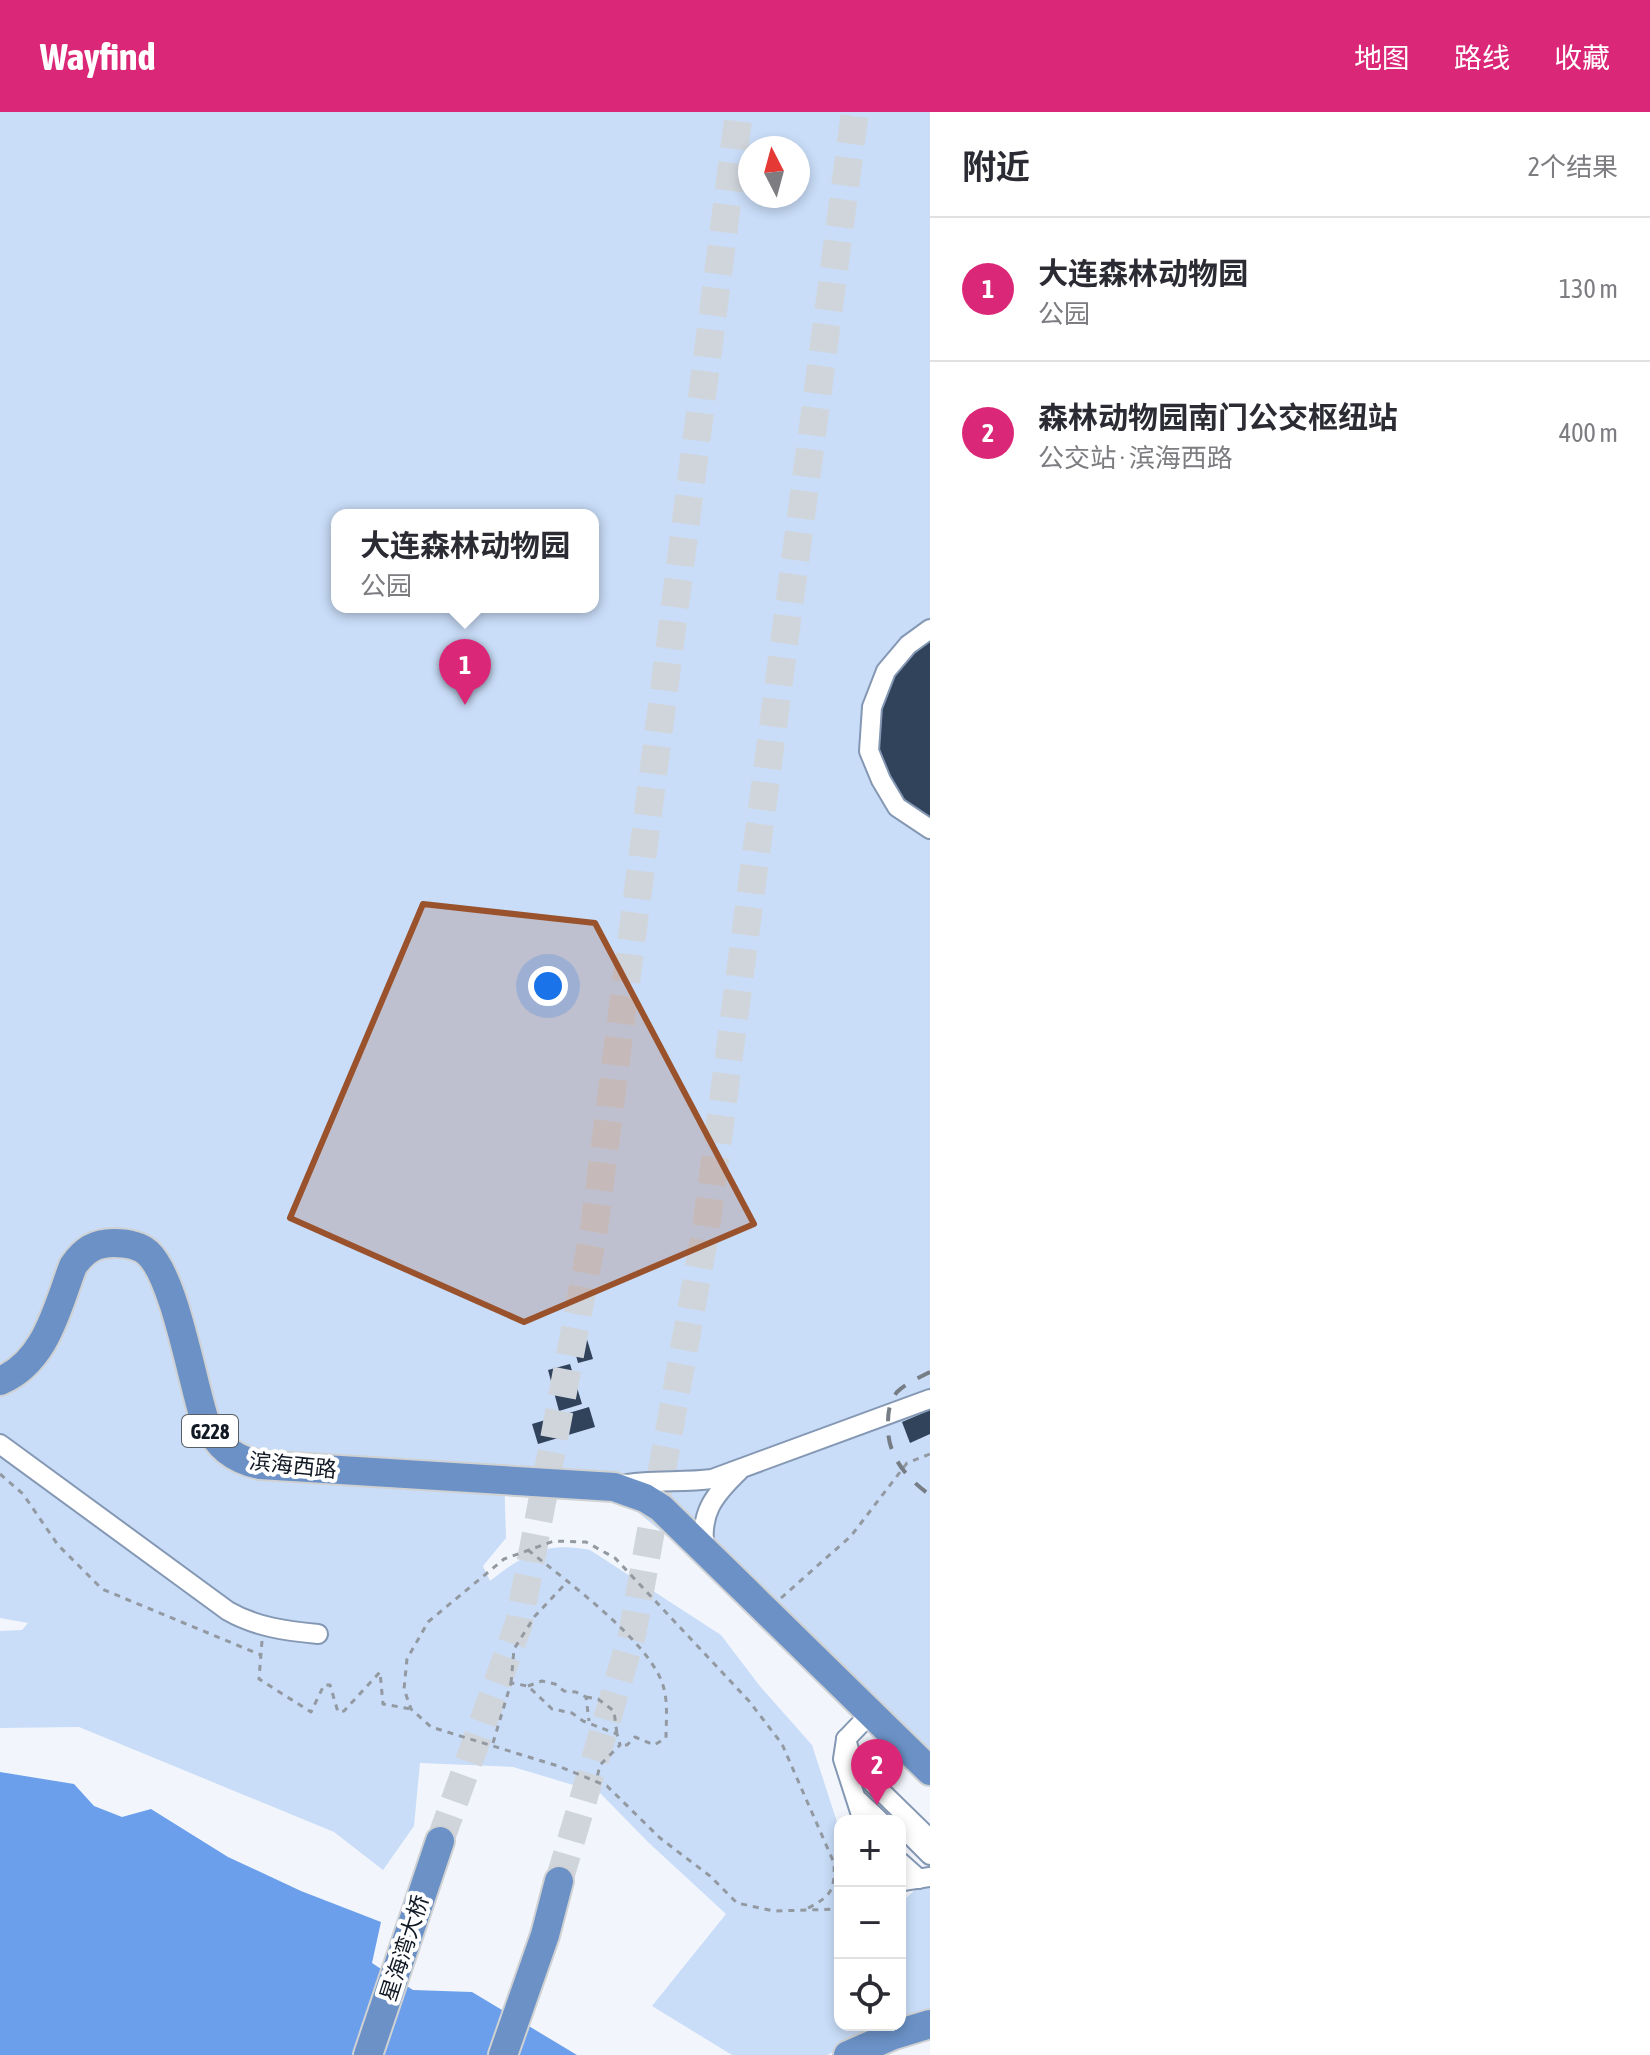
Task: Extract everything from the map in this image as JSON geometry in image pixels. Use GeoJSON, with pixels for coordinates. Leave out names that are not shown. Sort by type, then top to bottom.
{"type":"FeatureCollection","features":[{"type":"Feature","properties":{"kind":"highway","name":"滨海西路"},"geometry":{"type":"LineString","coordinates":[[0,1381],[25,1368],[36,1355],[73,1266],[81,1255],[102,1244],[133,1245],[145,1250],[164,1276],[205,1421],[226,1452],[241,1461],[279,1467],[614,1487],[638,1495],[661,1508],[767,1611],[859,1726],[930,1771]]}},
{"type":"Feature","properties":{"kind":"highway","name":"滨海西路"},"geometry":{"type":"LineString","coordinates":[[614,1487],[930,1793]]}},
{"type":"Feature","properties":{"kind":"highway","name":"星海湾大桥"},"geometry":{"type":"LineString","coordinates":[[368,2055],[440,1841]]}},
{"type":"Feature","properties":{"kind":"highway"},"geometry":{"type":"LineString","coordinates":[[503,2055],[540,1950],[559,1881]]}},
{"type":"Feature","properties":{"kind":"highway"},"geometry":{"type":"LineString","coordinates":[[848,2055],[894,2035],[930,2024]]}},
{"type":"Feature","properties":{"kind":"lane"},"geometry":{"type":"LineString","coordinates":[[930,629],[908,645],[886,671],[872,707],[869,751],[897,807],[930,829]]}},
{"type":"Feature","properties":{"kind":"lane"},"geometry":{"type":"LineString","coordinates":[[614,1487],[648,1481],[684,1483],[712,1479],[930,1399]]}},
{"type":"Feature","properties":{"kind":"lane"},"geometry":{"type":"LineString","coordinates":[[0,1444],[228,1611],[245,1621],[264,1626],[318,1634]]}},
{"type":"Feature","properties":{"kind":"lane"},"geometry":{"type":"LineString","coordinates":[[705,1551],[702,1534],[712,1502],[744,1467]]}},
{"type":"Feature","properties":{"kind":"lane"},"geometry":{"type":"LineString","coordinates":[[859,1726],[843,1759],[861,1815]]}},
{"type":"Feature","properties":{"kind":"lane"},"geometry":{"type":"LineString","coordinates":[[859,1726],[930,1823]]}},
{"type":"Feature","properties":{"kind":"lane"},"geometry":{"type":"LineString","coordinates":[[859,1726],[853,1764],[930,1839]]}},
{"type":"Feature","properties":{"kind":"lane"},"geometry":{"type":"LineString","coordinates":[[843,1759],[864,1790],[889,1815]]}},
{"type":"Feature","properties":{"kind":"lane"},"geometry":{"type":"LineString","coordinates":[[855,1796],[874,1815]]}},
{"type":"Feature","properties":{"kind":"lane"},"geometry":{"type":"LineString","coordinates":[[906,1832],[930,1855]]}},
{"type":"Feature","properties":{"kind":"lane"},"geometry":{"type":"LineString","coordinates":[[906,1851],[920,1876]]}},
{"type":"Feature","properties":{"kind":"path"},"geometry":{"type":"LineString","coordinates":[[767,1611],[851,1536],[907,1463],[930,1454]]}},
{"type":"Feature","properties":{"kind":"path"},"geometry":{"type":"LineString","coordinates":[[0,1474],[23,1494],[58,1545],[102,1589],[261,1655]]}},
{"type":"Feature","properties":{"kind":"path"},"geometry":{"type":"LineString","coordinates":[[808,1908],[825,1899],[834,1884],[834,1863],[782,1744],[749,1701],[615,1558],[586,1542],[554,1541],[504,1559],[428,1622],[407,1659],[404,1689],[411,1709],[431,1727],[493,1745],[607,1786],[660,1838],[710,1876],[737,1903],[774,1911],[834,1909]]}},
{"type":"Feature","properties":{"kind":"path"},"geometry":{"type":"LineString","coordinates":[[528,1550],[597,1606],[652,1662],[664,1689],[666,1738],[654,1745],[635,1737],[627,1745],[620,1745],[600,1765],[596,1782]]}},
{"type":"Feature","properties":{"kind":"path"},"geometry":{"type":"LineString","coordinates":[[493,1745],[511,1683],[514,1649],[535,1616],[567,1582]]}},
{"type":"Feature","properties":{"kind":"path"},"geometry":{"type":"LineString","coordinates":[[264,1626],[259,1679],[311,1712],[324,1685],[330,1685],[338,1712],[344,1711],[380,1672],[383,1704],[411,1709]]}},
{"type":"Feature","properties":{"kind":"path"},"geometry":{"type":"LineString","coordinates":[[511,1683],[528,1686],[542,1681],[598,1699],[614,1711],[620,1745]]}},
{"type":"Feature","properties":{"kind":"path"},"geometry":{"type":"LineString","coordinates":[[528,1686],[552,1709],[572,1713],[617,1734]]}},
{"type":"Feature","properties":{"kind":"path"},"geometry":{"type":"LineString","coordinates":[[586,1697],[589,1723]]}},
{"type":"Feature","properties":{"kind":"highlighted area"},"geometry":{"type":"Polygon","coordinates":[[[423,904],[595,923],[754,1224],[524,1322],[290,1218],[423,904]]]}},
{"type":"Feature","properties":{"kind":"shaded area"},"geometry":{"type":"Polygon","coordinates":[[[0,112],[930,112],[930,1748],[594,1477],[504,1469],[506,1538],[483,1566],[490,1581],[536,1552],[561,1547],[590,1550],[721,1635],[759,1685],[812,1745],[835,1815],[834,2031],[882,2031],[827,2055],[732,2055],[652,2006],[726,1914],[600,1793],[513,1767],[420,1763],[414,1826],[383,1870],[334,1832],[79,1727],[0,1728],[0,1631],[22,1630],[28,1623],[0,1618],[0,112]]]}},
{"type":"Feature","properties":{"kind":"shaded area"},"geometry":{"type":"Polygon","coordinates":[[[921,1885],[930,1887],[930,2010],[906,2020],[906,1959],[906,1898],[921,1885]]]}},
{"type":"Feature","properties":{"kind":"water"},"geometry":{"type":"Polygon","coordinates":[[[0,1772],[74,1784],[94,1806],[122,1817],[151,1809],[228,1857],[301,1891],[381,1922],[372,1963],[413,1990],[472,1992],[577,2055],[0,2055],[0,1772]]]}},
{"type":"Feature","properties":{"kind":"building"},"geometry":{"type":"Polygon","coordinates":[[[930,637],[930,820],[903,798],[887,775],[877,743],[878,710],[887,682],[905,657],[930,637]]]}},
{"type":"Feature","properties":{"kind":"building"},"geometry":{"type":"Polygon","coordinates":[[[586,1336],[593,1359],[578,1363],[572,1340],[586,1336]]]}},
{"type":"Feature","properties":{"kind":"building"},"geometry":{"type":"Polygon","coordinates":[[[570,1364],[582,1404],[559,1411],[548,1370],[570,1364]]]}},
{"type":"Feature","properties":{"kind":"building"},"geometry":{"type":"Polygon","coordinates":[[[589,1407],[595,1427],[538,1444],[532,1424],[589,1407]]]}},
{"type":"Feature","properties":{"kind":"building"},"geometry":{"type":"Polygon","coordinates":[[[930,1410],[930,1434],[910,1443],[902,1422],[930,1410]]]}},
{"type":"Feature","properties":{"kind":"tunnel"},"geometry":{"type":"LineString","coordinates":[[440,1841],[519,1623],[594,1229],[739,112]]}},
{"type":"Feature","properties":{"kind":"tunnel"},"geometry":{"type":"LineString","coordinates":[[559,1881],[632,1635],[706,1228],[855,112]]}},
{"type":"Feature","properties":{"kind":"railway"},"geometry":{"type":"LineString","coordinates":[[930,1372],[897,1392],[890,1406],[888,1422],[890,1444],[899,1464],[930,1495]]}},
{"type":"Feature","properties":{"kind":"place","name":"大连森林动物园"},"geometry":{"type":"Point","coordinates":[465,705]}},
{"type":"Feature","properties":{"kind":"place","name":"森林动物园南门公交枢纽站"},"geometry":{"type":"Point","coordinates":[877,1805]}}]}
